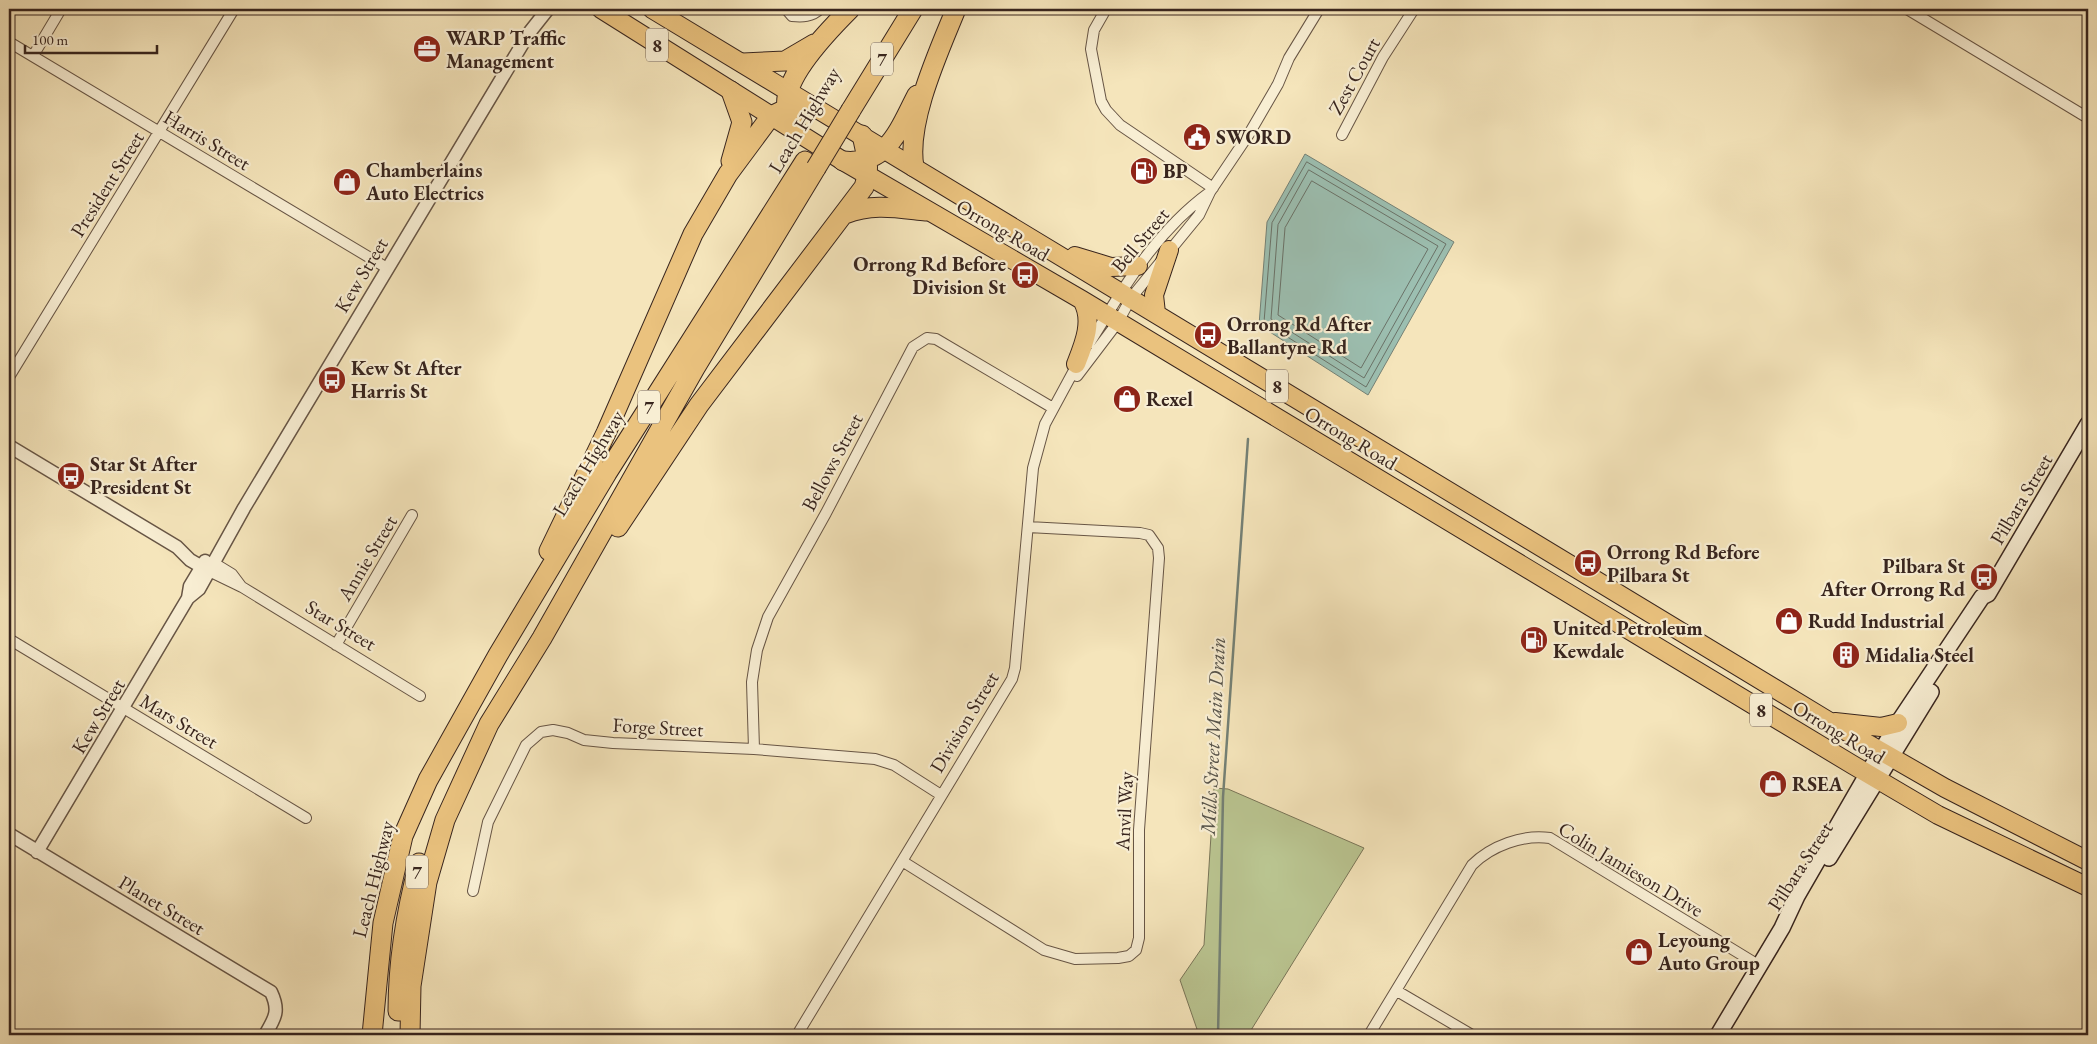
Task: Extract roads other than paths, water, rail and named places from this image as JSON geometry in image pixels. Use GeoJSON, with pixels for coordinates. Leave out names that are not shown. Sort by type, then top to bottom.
{"type":"FeatureCollection","features":[{"type":"Feature","properties":{"kind":"highway","name":"8"},"geometry":{"type":"LineString","coordinates":[[601,9],[731,91],[782,105]]}},
{"type":"Feature","properties":{"kind":"highway","name":"8"},"geometry":{"type":"LineString","coordinates":[[652,9],[743,63],[782,105]]}},
{"type":"Feature","properties":{"kind":"highway"},"geometry":{"type":"LineString","coordinates":[[498,655],[606,433],[693,234],[728,174],[782,105],[820,40],[850,9]]}},
{"type":"Feature","properties":{"kind":"highway","name":"Leach Highway"},"geometry":{"type":"LineString","coordinates":[[846,106],[898,9]]}},
{"type":"Feature","properties":{"kind":"highway","name":"Leach Highway"},"geometry":{"type":"LineString","coordinates":[[489,724],[542,638],[810,165],[846,106],[912,9]]}},
{"type":"Feature","properties":{"kind":"highway"},"geometry":{"type":"LineString","coordinates":[[868,168],[885,149],[930,73],[956,9]]}},
{"type":"Feature","properties":{"kind":"highway"},"geometry":{"type":"LineString","coordinates":[[743,63],[785,61],[820,40]]}},
{"type":"Feature","properties":{"kind":"highway"},"geometry":{"type":"LineString","coordinates":[[914,167],[912,148],[930,73]]}},
{"type":"Feature","properties":{"kind":"highway"},"geometry":{"type":"LineString","coordinates":[[728,174],[742,122],[731,91]]}},
{"type":"Feature","properties":{"kind":"highway"},"geometry":{"type":"LineString","coordinates":[[782,105],[816,107]]}},
{"type":"Feature","properties":{"kind":"highway"},"geometry":{"type":"LineString","coordinates":[[782,105],[799,134],[843,161],[856,162],[868,168]]}},
{"type":"Feature","properties":{"kind":"highway","name":"Orrong Road"},"geometry":{"type":"LineString","coordinates":[[816,107],[1830,722],[1945,788],[2024,826],[2088,861]]}},
{"type":"Feature","properties":{"kind":"highway"},"geometry":{"type":"LineString","coordinates":[[542,638],[699,405],[864,187],[868,168],[862,135]]}},
{"type":"Feature","properties":{"kind":"highway","name":"Leach Highway"},"geometry":{"type":"LineString","coordinates":[[377,966],[382,923],[403,836],[428,780],[498,655],[607,473],[810,165]]}},
{"type":"Feature","properties":{"kind":"highway","name":"Orrong Road"},"geometry":{"type":"LineString","coordinates":[[868,168],[926,211],[1082,300],[1873,777],[1938,815],[2088,887]]}},
{"type":"Feature","properties":{"kind":"highway"},"geometry":{"type":"LineString","coordinates":[[845,214],[859,208],[876,206],[926,211]]}},
{"type":"Feature","properties":{"kind":"highway"},"geometry":{"type":"LineString","coordinates":[[1033,240],[1111,267],[1138,266]]}},
{"type":"Feature","properties":{"kind":"highway"},"geometry":{"type":"LineString","coordinates":[[1156,313],[1154,295],[1169,250]]}},
{"type":"Feature","properties":{"kind":"highway"},"geometry":{"type":"LineString","coordinates":[[1076,364],[1086,332],[1087,313],[1082,300]]}},
{"type":"Feature","properties":{"kind":"highway"},"geometry":{"type":"LineString","coordinates":[[1830,722],[1850,722],[1881,727],[1898,723]]}},
{"type":"Feature","properties":{"kind":"highway","name":"7"},"geometry":{"type":"LineString","coordinates":[[398,1035],[398,975],[406,910],[422,850],[441,803],[464,760],[489,724]]}},
{"type":"Feature","properties":{"kind":"highway","name":"7"},"geometry":{"type":"LineString","coordinates":[[410,1035],[411,986],[427,882],[445,820],[489,724]]}},
{"type":"Feature","properties":{"kind":"highway","name":"7"},"geometry":{"type":"LineString","coordinates":[[372,1035],[377,966]]}},
{"type":"Feature","properties":{"kind":"highway","name":"7"},"geometry":{"type":"LineString","coordinates":[[377,966],[378,1035]]}},
{"type":"Feature","properties":{"kind":"main road","name":"Pilbara Street"},"geometry":{"type":"LineString","coordinates":[[1718,1035],[1782,928],[1800,906],[1886,755],[1988,600],[1988,594],[2088,424]]}},
{"type":"Feature","properties":{"kind":"main road","name":"Pilbara Street"},"geometry":{"type":"LineString","coordinates":[[1886,755],[1898,723],[1982,597],[1988,594]]}},
{"type":"Feature","properties":{"kind":"street"},"geometry":{"type":"LineString","coordinates":[[32,56],[61,9]]}},
{"type":"Feature","properties":{"kind":"street","name":"President Street"},"geometry":{"type":"LineString","coordinates":[[9,377],[160,133],[234,9]]}},
{"type":"Feature","properties":{"kind":"street","name":"Kew Street"},"geometry":{"type":"LineString","coordinates":[[37,852],[124,709],[188,598],[199,589],[208,565],[227,537],[529,33],[540,9]]}},
{"type":"Feature","properties":{"kind":"street","name":"Kew Street"},"geometry":{"type":"LineString","coordinates":[[529,33],[548,9]]}},
{"type":"Feature","properties":{"kind":"street"},"geometry":{"type":"LineString","coordinates":[[786,9],[792,16],[803,17],[820,9]]}},
{"type":"Feature","properties":{"kind":"street"},"geometry":{"type":"LineString","coordinates":[[1106,9],[1094,30],[1090,49],[1101,101],[1106,110],[1120,125],[1212,190]]}},
{"type":"Feature","properties":{"kind":"street","name":"Bell Street"},"geometry":{"type":"LineString","coordinates":[[1125,295],[1169,250],[1199,214],[1212,190],[1249,134],[1319,9]]}},
{"type":"Feature","properties":{"kind":"street","name":"Zest Court"},"geometry":{"type":"LineString","coordinates":[[1342,135],[1383,57],[1414,9]]}},
{"type":"Feature","properties":{"kind":"street"},"geometry":{"type":"LineString","coordinates":[[1907,9],[2088,118]]}},
{"type":"Feature","properties":{"kind":"street","name":"Harris Street"},"geometry":{"type":"LineString","coordinates":[[9,42],[387,268]]}},
{"type":"Feature","properties":{"kind":"street","name":"Bell Street"},"geometry":{"type":"LineString","coordinates":[[1125,295],[1138,266],[1190,206],[1212,190]]}},
{"type":"Feature","properties":{"kind":"street"},"geometry":{"type":"LineString","coordinates":[[1112,319],[1125,295]]}},
{"type":"Feature","properties":{"kind":"street","name":"Division Street"},"geometry":{"type":"LineString","coordinates":[[1062,393],[1076,364],[1112,319]]}},
{"type":"Feature","properties":{"kind":"street","name":"Division Street"},"geometry":{"type":"LineString","coordinates":[[797,1035],[1012,679],[1015,668],[1036,451],[1053,408],[1112,319]]}},
{"type":"Feature","properties":{"kind":"street","name":"Bellows Street"},"geometry":{"type":"LineString","coordinates":[[754,749],[752,682],[757,650],[768,617],[826,513],[913,347],[927,338],[936,339],[1053,408]]}},
{"type":"Feature","properties":{"kind":"street","name":"Star Street"},"geometry":{"type":"LineString","coordinates":[[9,446],[177,547],[190,560],[232,574],[242,587],[420,696]]}},
{"type":"Feature","properties":{"kind":"street","name":"Annie Street"},"geometry":{"type":"LineString","coordinates":[[336,644],[412,515]]}},
{"type":"Feature","properties":{"kind":"street","name":"Anvil Way"},"geometry":{"type":"LineString","coordinates":[[902,861],[1044,950],[1074,958],[1118,958],[1129,956],[1136,950],[1139,938],[1139,830],[1156,625],[1158,548],[1149,535],[1140,533],[1028,527]]}},
{"type":"Feature","properties":{"kind":"street","name":"Mars Street"},"geometry":{"type":"LineString","coordinates":[[9,639],[306,818]]}},
{"type":"Feature","properties":{"kind":"street","name":"Forge Street"},"geometry":{"type":"LineString","coordinates":[[473,891],[488,822],[516,760],[526,744],[541,732],[553,730],[568,733],[584,740],[613,743],[754,749],[875,759],[894,765],[941,795]]}},
{"type":"Feature","properties":{"kind":"street","name":"Planet Street"},"geometry":{"type":"LineString","coordinates":[[9,834],[271,992],[277,1005],[274,1020],[265,1035]]}},
{"type":"Feature","properties":{"kind":"street","name":"Colin Jamieson Drive"},"geometry":{"type":"LineString","coordinates":[[1369,1035],[1472,865],[1484,853],[1537,836],[1550,838],[1760,966]]}},
{"type":"Feature","properties":{"kind":"street"},"geometry":{"type":"LineString","coordinates":[[1397,991],[1472,1035]]}},
{"type":"Feature","properties":{"kind":"water"},"geometry":{"type":"Polygon","coordinates":[[[1305,154],[1454,242],[1368,395],[1259,325],[1267,222],[1305,154]]]}},
{"type":"Feature","properties":{"kind":"waterway","name":"Mills Street Main Drain"},"geometry":{"type":"LineString","coordinates":[[1218,1035],[1223,797],[1248,439]]}},
{"type":"Feature","properties":{"kind":"place","name":"WARP Traffic Management"},"geometry":{"type":"Point","coordinates":[427,49]}},
{"type":"Feature","properties":{"kind":"place","name":"SWORD"},"geometry":{"type":"Point","coordinates":[1197,137]}},
{"type":"Feature","properties":{"kind":"place","name":"BP"},"geometry":{"type":"Point","coordinates":[1144,171]}},
{"type":"Feature","properties":{"kind":"place","name":"Chamberlains Auto Electrics"},"geometry":{"type":"Point","coordinates":[347,182]}},
{"type":"Feature","properties":{"kind":"place","name":"Orrong Rd Before Division St"},"geometry":{"type":"Point","coordinates":[1025,275]}},
{"type":"Feature","properties":{"kind":"place","name":"Orrong Rd After Ballantyne Rd"},"geometry":{"type":"Point","coordinates":[1208,335]}},
{"type":"Feature","properties":{"kind":"place","name":"Kew St After Harris St"},"geometry":{"type":"Point","coordinates":[332,380]}},
{"type":"Feature","properties":{"kind":"place","name":"Rexel"},"geometry":{"type":"Point","coordinates":[1127,399]}},
{"type":"Feature","properties":{"kind":"place","name":"Star St After President St"},"geometry":{"type":"Point","coordinates":[71,476]}},
{"type":"Feature","properties":{"kind":"place","name":"Orrong Rd Before Pilbara St"},"geometry":{"type":"Point","coordinates":[1588,563]}},
{"type":"Feature","properties":{"kind":"place","name":"Pilbara St After Orrong Rd"},"geometry":{"type":"Point","coordinates":[1984,577]}},
{"type":"Feature","properties":{"kind":"place","name":"Rudd Industrial"},"geometry":{"type":"Point","coordinates":[1789,621]}},
{"type":"Feature","properties":{"kind":"place","name":"United Petroleum Kewdale"},"geometry":{"type":"Point","coordinates":[1534,640]}},
{"type":"Feature","properties":{"kind":"place","name":"Midalia Steel"},"geometry":{"type":"Point","coordinates":[1846,655]}},
{"type":"Feature","properties":{"kind":"place","name":"RSEA"},"geometry":{"type":"Point","coordinates":[1773,784]}},
{"type":"Feature","properties":{"kind":"place","name":"Leyoung Auto Group"},"geometry":{"type":"Point","coordinates":[1639,952]}}]}
